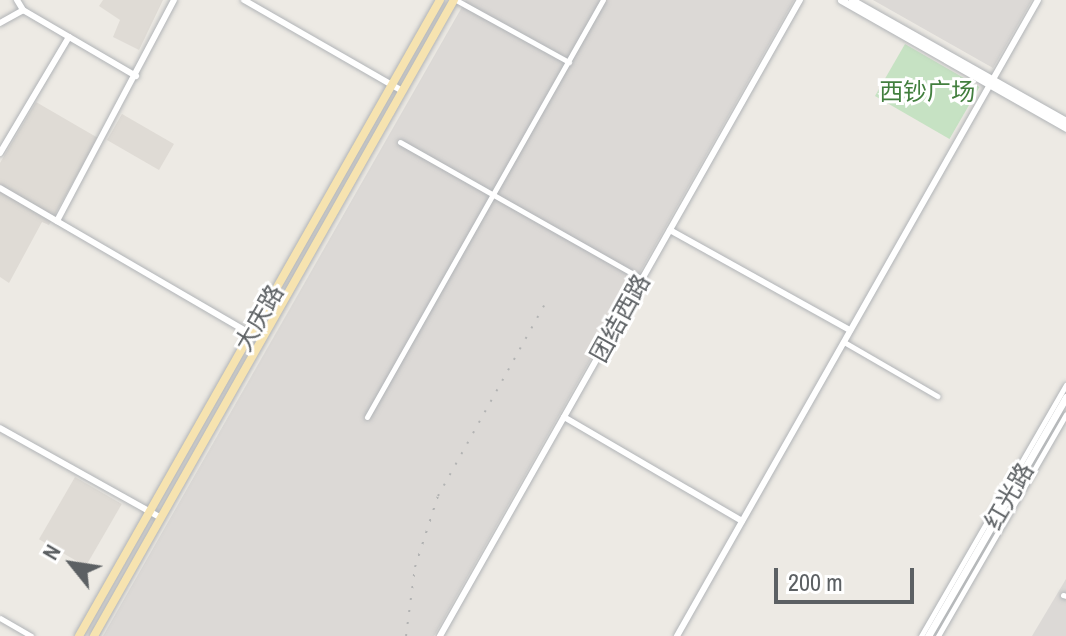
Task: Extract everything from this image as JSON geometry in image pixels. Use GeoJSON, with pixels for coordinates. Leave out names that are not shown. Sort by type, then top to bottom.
{"type":"FeatureCollection","features":[{"type":"Feature","properties":{"kind":"main road","name":"大庆路"},"geometry":{"type":"LineString","coordinates":[[79,636],[440,0]]}},
{"type":"Feature","properties":{"kind":"main road","name":"大庆路"},"geometry":{"type":"LineString","coordinates":[[94,636],[455,0]]}},
{"type":"Feature","properties":{"kind":"main road"},"geometry":{"type":"LineString","coordinates":[[841,0],[1066,121]]}},
{"type":"Feature","properties":{"kind":"main road"},"geometry":{"type":"LineString","coordinates":[[852,0],[1066,128]]}},
{"type":"Feature","properties":{"kind":"main road","name":"红光路"},"geometry":{"type":"LineString","coordinates":[[933,636],[1066,397]]}},
{"type":"Feature","properties":{"kind":"main road","name":"红光路"},"geometry":{"type":"LineString","coordinates":[[933,636],[1066,406]]}},
{"type":"Feature","properties":{"kind":"street"},"geometry":{"type":"LineString","coordinates":[[17,0],[23,10],[136,76]]}},
{"type":"Feature","properties":{"kind":"street"},"geometry":{"type":"LineString","coordinates":[[57,221],[174,0]]}},
{"type":"Feature","properties":{"kind":"street"},"geometry":{"type":"LineString","coordinates":[[244,0],[402,91]]}},
{"type":"Feature","properties":{"kind":"street"},"geometry":{"type":"LineString","coordinates":[[455,0],[569,62]]}},
{"type":"Feature","properties":{"kind":"street"},"geometry":{"type":"LineString","coordinates":[[367,417],[603,0]]}},
{"type":"Feature","properties":{"kind":"street","name":"团结西路"},"geometry":{"type":"LineString","coordinates":[[440,636],[800,0]]}},
{"type":"Feature","properties":{"kind":"street"},"geometry":{"type":"LineString","coordinates":[[677,636],[1038,0]]}},
{"type":"Feature","properties":{"kind":"street"},"geometry":{"type":"LineString","coordinates":[[0,23],[23,10]]}},
{"type":"Feature","properties":{"kind":"street"},"geometry":{"type":"LineString","coordinates":[[0,153],[69,37]]}},
{"type":"Feature","properties":{"kind":"street"},"geometry":{"type":"LineString","coordinates":[[400,142],[642,279]]}},
{"type":"Feature","properties":{"kind":"street"},"geometry":{"type":"LineString","coordinates":[[0,188],[261,340]]}},
{"type":"Feature","properties":{"kind":"street"},"geometry":{"type":"LineString","coordinates":[[670,230],[850,330]]}},
{"type":"Feature","properties":{"kind":"street"},"geometry":{"type":"LineString","coordinates":[[844,342],[937,396]]}},
{"type":"Feature","properties":{"kind":"street"},"geometry":{"type":"LineString","coordinates":[[921,636],[1066,385]]}},
{"type":"Feature","properties":{"kind":"street"},"geometry":{"type":"LineString","coordinates":[[933,636],[1066,414]]}},
{"type":"Feature","properties":{"kind":"street"},"geometry":{"type":"LineString","coordinates":[[564,417],[742,521]]}},
{"type":"Feature","properties":{"kind":"street"},"geometry":{"type":"LineString","coordinates":[[0,428],[161,518]]}},
{"type":"Feature","properties":{"kind":"street"},"geometry":{"type":"LineString","coordinates":[[0,618],[31,636]]}},
{"type":"Feature","properties":{"kind":"shaded area"},"geometry":{"type":"Polygon","coordinates":[[[103,0],[163,0],[139,50],[113,37],[120,20],[99,6],[103,0]]]}},
{"type":"Feature","properties":{"kind":"shaded area"},"geometry":{"type":"Polygon","coordinates":[[[466,0],[794,0],[434,636],[103,636],[466,0]]]}},
{"type":"Feature","properties":{"kind":"shaded area"},"geometry":{"type":"Polygon","coordinates":[[[873,0],[1032,0],[993,68],[873,0]]]}},
{"type":"Feature","properties":{"kind":"shaded area"},"geometry":{"type":"Polygon","coordinates":[[[36,102],[98,138],[49,225],[42,222],[9,283],[0,277],[0,163],[36,102]]]}},
{"type":"Feature","properties":{"kind":"shaded area"},"geometry":{"type":"Polygon","coordinates":[[[122,114],[174,144],[159,170],[107,140],[122,114]]]}},
{"type":"Feature","properties":{"kind":"shaded area"},"geometry":{"type":"Polygon","coordinates":[[[75,477],[122,504],[86,566],[39,539],[75,477]]]}},
{"type":"Feature","properties":{"kind":"shaded area"},"geometry":{"type":"Polygon","coordinates":[[[1066,579],[1066,636],[1032,636],[1066,579]]]}},
{"type":"Feature","properties":{"kind":"green space","name":"西钞广场"},"geometry":{"type":"Polygon","coordinates":[[[905,44],[979,87],[949,139],[875,96],[905,44]]]}},
{"type":"Feature","properties":{"kind":"railway"},"geometry":{"type":"LineString","coordinates":[[406,636],[415,567],[438,496],[548,298]]}}]}
